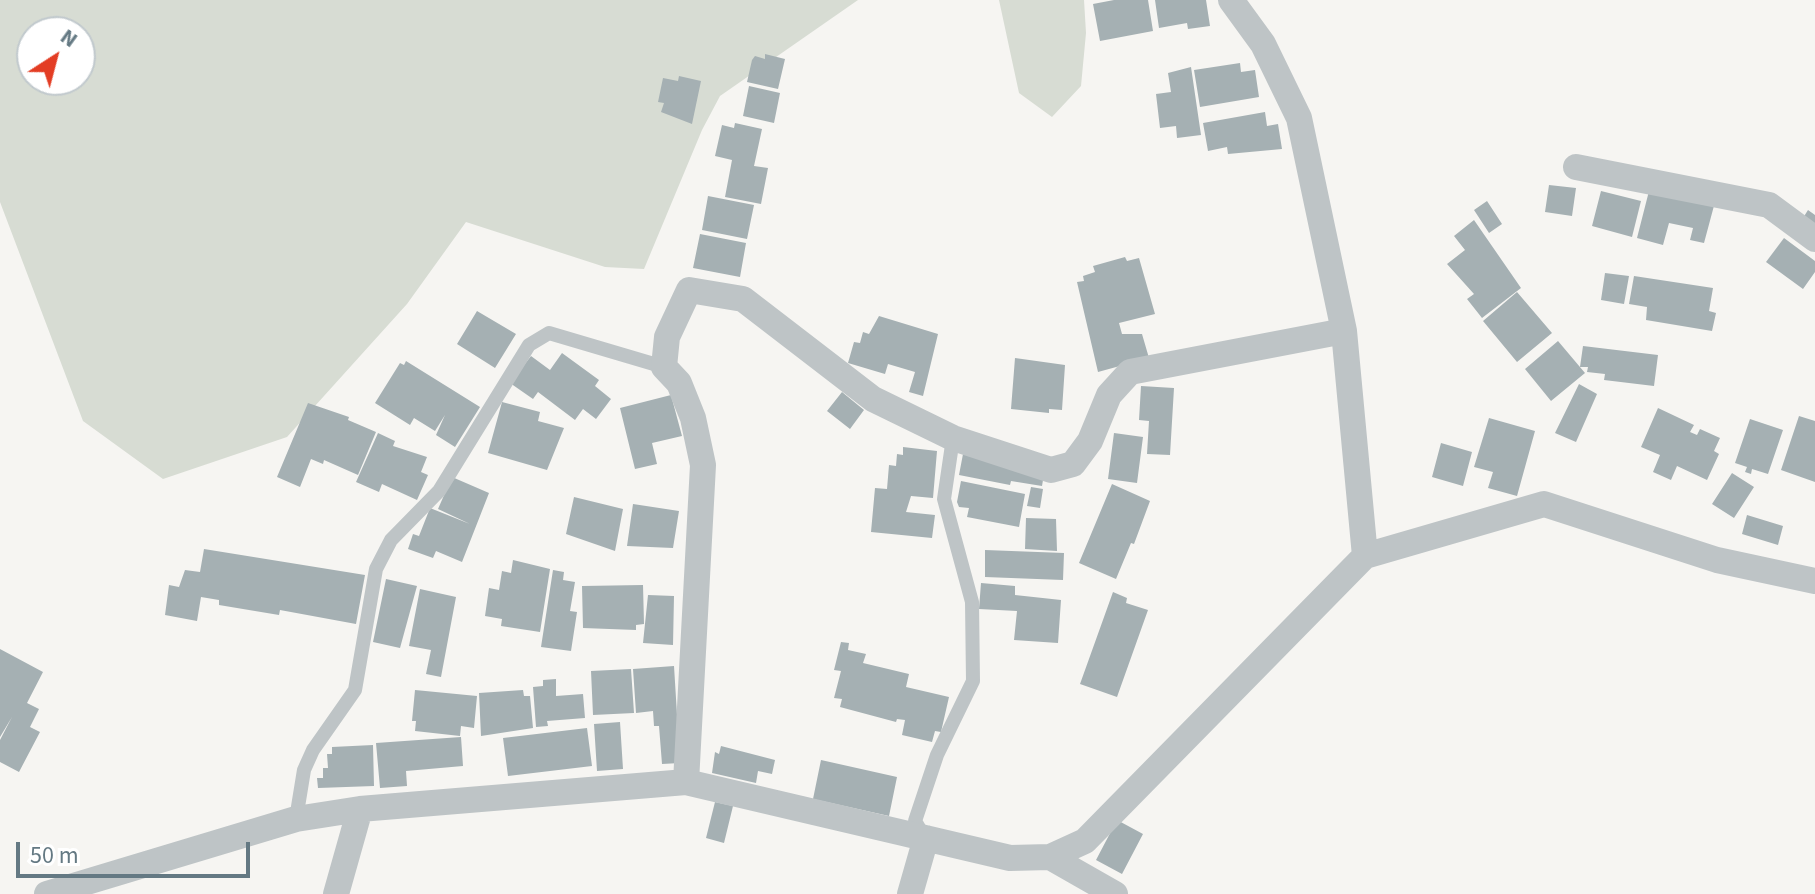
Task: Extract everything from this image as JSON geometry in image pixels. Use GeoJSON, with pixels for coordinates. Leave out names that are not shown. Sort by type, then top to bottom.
{"type":"FeatureCollection","features":[{"type":"Feature","properties":{"kind":"street"},"geometry":{"type":"LineString","coordinates":[[1231,0],[1263,44],[1299,118],[1344,331],[1365,556]]}},
{"type":"Feature","properties":{"kind":"street"},"geometry":{"type":"LineString","coordinates":[[1576,167],[1769,205],[1815,239]]}},
{"type":"Feature","properties":{"kind":"street"},"geometry":{"type":"LineString","coordinates":[[686,782],[703,465],[693,418],[679,383],[664,367],[667,337],[689,290],[743,299],[873,399],[953,438],[1051,470],[1073,464],[1090,441],[1109,395],[1130,372],[1344,331]]}},
{"type":"Feature","properties":{"kind":"street"},"geometry":{"type":"LineString","coordinates":[[47,894],[296,819],[360,809],[686,782],[1010,858],[1050,857],[1085,841],[1365,556],[1544,504],[1717,560],[1815,581]]}},
{"type":"Feature","properties":{"kind":"street"},"geometry":{"type":"LineString","coordinates":[[336,894],[360,809]]}},
{"type":"Feature","properties":{"kind":"street"},"geometry":{"type":"LineString","coordinates":[[910,894],[926,838]]}},
{"type":"Feature","properties":{"kind":"street"},"geometry":{"type":"LineString","coordinates":[[1050,857],[1115,894]]}},
{"type":"Feature","properties":{"kind":"lane"},"geometry":{"type":"LineString","coordinates":[[296,819],[304,770],[313,750],[355,690],[376,569],[391,540],[439,491],[529,345],[549,333],[664,367]]}},
{"type":"Feature","properties":{"kind":"lane"},"geometry":{"type":"LineString","coordinates":[[926,838],[915,821],[937,755],[973,681],[972,602],[944,499],[953,438]]}},
{"type":"Feature","properties":{"kind":"shaded area"},"geometry":{"type":"Polygon","coordinates":[[[0,0],[858,0],[720,96],[702,130],[644,269],[605,267],[466,222],[407,304],[287,437],[163,479],[83,421],[0,202],[0,0]]]}},
{"type":"Feature","properties":{"kind":"shaded area"},"geometry":{"type":"Polygon","coordinates":[[[999,0],[1084,0],[1086,33],[1081,86],[1052,117],[1019,93],[999,0]]]}},
{"type":"Feature","properties":{"kind":"building"},"geometry":{"type":"Polygon","coordinates":[[[1114,0],[1148,0],[1153,31],[1100,41],[1093,4],[1114,0]]]}},
{"type":"Feature","properties":{"kind":"building"},"geometry":{"type":"Polygon","coordinates":[[[1155,0],[1206,0],[1210,26],[1188,29],[1187,23],[1159,28],[1155,0]]]}},
{"type":"Feature","properties":{"kind":"building"},"geometry":{"type":"Polygon","coordinates":[[[765,54],[785,59],[778,89],[747,82],[752,60],[755,56],[765,59],[765,54]]]}},
{"type":"Feature","properties":{"kind":"building"},"geometry":{"type":"Polygon","coordinates":[[[1240,63],[1241,72],[1255,70],[1259,97],[1200,107],[1194,70],[1240,63]]]}},
{"type":"Feature","properties":{"kind":"building"},"geometry":{"type":"Polygon","coordinates":[[[1191,67],[1201,135],[1177,138],[1176,126],[1160,128],[1156,94],[1171,92],[1168,73],[1191,67]]]}},
{"type":"Feature","properties":{"kind":"building"},"geometry":{"type":"Polygon","coordinates":[[[679,76],[701,81],[692,124],[661,112],[664,103],[658,102],[663,78],[678,81],[679,76]]]}},
{"type":"Feature","properties":{"kind":"building"},"geometry":{"type":"Polygon","coordinates":[[[749,86],[780,93],[774,123],[743,116],[749,86]]]}},
{"type":"Feature","properties":{"kind":"building"},"geometry":{"type":"Polygon","coordinates":[[[1265,112],[1267,126],[1278,124],[1282,149],[1228,154],[1227,147],[1208,151],[1203,123],[1265,112]]]}},
{"type":"Feature","properties":{"kind":"building"},"geometry":{"type":"Polygon","coordinates":[[[735,123],[762,129],[754,166],[768,168],[761,204],[725,197],[732,160],[715,156],[722,125],[734,128],[735,123]]]}},
{"type":"Feature","properties":{"kind":"building"},"geometry":{"type":"Polygon","coordinates":[[[1549,185],[1576,188],[1572,216],[1545,212],[1549,185]]]}},
{"type":"Feature","properties":{"kind":"building"},"geometry":{"type":"Polygon","coordinates":[[[1601,191],[1641,201],[1632,237],[1592,226],[1601,191]]]}},
{"type":"Feature","properties":{"kind":"building"},"geometry":{"type":"Polygon","coordinates":[[[1649,191],[1715,202],[1704,243],[1690,240],[1693,228],[1669,223],[1663,245],[1637,238],[1649,191]]]}},
{"type":"Feature","properties":{"kind":"building"},"geometry":{"type":"Polygon","coordinates":[[[708,196],[754,205],[747,239],[702,230],[708,196]]]}},
{"type":"Feature","properties":{"kind":"building"},"geometry":{"type":"Polygon","coordinates":[[[1487,201],[1502,224],[1489,233],[1474,210],[1487,201]]]}},
{"type":"Feature","properties":{"kind":"building"},"geometry":{"type":"Polygon","coordinates":[[[1808,210],[1815,215],[1815,226],[1803,218],[1808,210]]]}},
{"type":"Feature","properties":{"kind":"building"},"geometry":{"type":"Polygon","coordinates":[[[1474,220],[1521,288],[1482,318],[1467,299],[1474,294],[1447,264],[1465,250],[1454,236],[1474,220]]]}},
{"type":"Feature","properties":{"kind":"building"},"geometry":{"type":"Polygon","coordinates":[[[700,234],[746,243],[740,277],[693,268],[700,234]]]}},
{"type":"Feature","properties":{"kind":"building"},"geometry":{"type":"Polygon","coordinates":[[[1784,238],[1815,261],[1815,272],[1803,289],[1766,262],[1784,238]]]}},
{"type":"Feature","properties":{"kind":"building"},"geometry":{"type":"Polygon","coordinates":[[[1125,257],[1127,261],[1139,258],[1155,314],[1119,323],[1122,334],[1142,334],[1149,358],[1098,372],[1077,282],[1084,281],[1083,276],[1095,272],[1093,266],[1125,257]]]}},
{"type":"Feature","properties":{"kind":"building"},"geometry":{"type":"Polygon","coordinates":[[[1605,273],[1629,276],[1624,304],[1601,300],[1605,273]]]}},
{"type":"Feature","properties":{"kind":"building"},"geometry":{"type":"Polygon","coordinates":[[[1634,276],[1713,288],[1709,311],[1716,313],[1712,331],[1646,320],[1647,307],[1629,304],[1634,276]]]}},
{"type":"Feature","properties":{"kind":"building"},"geometry":{"type":"Polygon","coordinates":[[[1517,292],[1552,333],[1517,362],[1483,321],[1517,292]]]}},
{"type":"Feature","properties":{"kind":"building"},"geometry":{"type":"Polygon","coordinates":[[[477,311],[516,334],[495,368],[457,344],[477,311]]]}},
{"type":"Feature","properties":{"kind":"building"},"geometry":{"type":"Polygon","coordinates":[[[879,316],[938,334],[923,396],[909,392],[915,372],[888,364],[885,374],[848,363],[854,342],[860,343],[863,332],[869,334],[879,316]]]}},
{"type":"Feature","properties":{"kind":"building"},"geometry":{"type":"Polygon","coordinates":[[[1558,341],[1585,373],[1551,401],[1525,369],[1558,341]]]}},
{"type":"Feature","properties":{"kind":"building"},"geometry":{"type":"Polygon","coordinates":[[[1583,346],[1658,355],[1654,386],[1604,380],[1605,374],[1587,372],[1588,367],[1580,367],[1583,346]]]}},
{"type":"Feature","properties":{"kind":"building"},"geometry":{"type":"Polygon","coordinates":[[[562,353],[599,380],[595,386],[611,399],[596,419],[583,409],[575,420],[538,392],[533,399],[510,383],[531,356],[550,370],[562,353]]]}},
{"type":"Feature","properties":{"kind":"building"},"geometry":{"type":"Polygon","coordinates":[[[1015,358],[1065,365],[1062,410],[1049,409],[1049,413],[1011,409],[1015,358]]]}},
{"type":"Feature","properties":{"kind":"building"},"geometry":{"type":"Polygon","coordinates":[[[406,361],[480,407],[455,447],[436,435],[445,415],[435,431],[414,418],[410,425],[375,403],[400,363],[404,365],[406,361]]]}},
{"type":"Feature","properties":{"kind":"building"},"geometry":{"type":"Polygon","coordinates":[[[1579,384],[1597,394],[1576,442],[1555,433],[1579,384]]]}},
{"type":"Feature","properties":{"kind":"building"},"geometry":{"type":"Polygon","coordinates":[[[1141,386],[1174,388],[1170,455],[1147,454],[1149,421],[1139,420],[1141,386]]]}},
{"type":"Feature","properties":{"kind":"building"},"geometry":{"type":"Polygon","coordinates":[[[842,392],[864,410],[850,429],[827,411],[842,392]]]}},
{"type":"Feature","properties":{"kind":"building"},"geometry":{"type":"Polygon","coordinates":[[[671,395],[682,436],[652,443],[657,464],[635,469],[620,408],[671,395]]]}},
{"type":"Feature","properties":{"kind":"building"},"geometry":{"type":"Polygon","coordinates":[[[502,402],[540,412],[538,421],[564,428],[547,470],[488,453],[502,402]]]}},
{"type":"Feature","properties":{"kind":"building"},"geometry":{"type":"Polygon","coordinates":[[[308,403],[349,417],[348,420],[376,432],[358,475],[324,460],[323,464],[311,459],[300,487],[277,477],[308,403]]]}},
{"type":"Feature","properties":{"kind":"building"},"geometry":{"type":"Polygon","coordinates":[[[1658,408],[1694,425],[1690,432],[1697,435],[1700,429],[1720,438],[1714,451],[1719,454],[1707,480],[1677,466],[1671,480],[1653,472],[1660,455],[1641,447],[1658,408]]]}},
{"type":"Feature","properties":{"kind":"building"},"geometry":{"type":"Polygon","coordinates":[[[1799,416],[1815,421],[1815,482],[1781,470],[1799,416]]]}},
{"type":"Feature","properties":{"kind":"building"},"geometry":{"type":"Polygon","coordinates":[[[1489,418],[1535,431],[1517,496],[1488,488],[1493,472],[1474,467],[1489,418]]]}},
{"type":"Feature","properties":{"kind":"building"},"geometry":{"type":"Polygon","coordinates":[[[1750,419],[1783,430],[1768,474],[1752,469],[1751,474],[1745,472],[1747,467],[1735,463],[1750,419]]]}},
{"type":"Feature","properties":{"kind":"building"},"geometry":{"type":"Polygon","coordinates":[[[378,433],[395,441],[393,446],[427,457],[421,472],[428,475],[417,500],[382,484],[379,492],[356,482],[378,433]]]}},
{"type":"Feature","properties":{"kind":"building"},"geometry":{"type":"Polygon","coordinates":[[[1114,433],[1143,437],[1137,483],[1108,479],[1114,433]]]}},
{"type":"Feature","properties":{"kind":"building"},"geometry":{"type":"Polygon","coordinates":[[[1441,443],[1472,452],[1463,486],[1432,477],[1441,443]]]}},
{"type":"Feature","properties":{"kind":"building"},"geometry":{"type":"Polygon","coordinates":[[[903,447],[937,451],[933,498],[911,496],[906,512],[935,515],[932,538],[871,532],[875,488],[887,489],[889,465],[896,466],[897,454],[903,455],[903,447]]]}},
{"type":"Feature","properties":{"kind":"building"},"geometry":{"type":"Polygon","coordinates":[[[963,454],[1044,474],[1042,486],[1011,481],[1010,485],[959,475],[963,454]]]}},
{"type":"Feature","properties":{"kind":"building"},"geometry":{"type":"Polygon","coordinates":[[[1732,473],[1754,487],[1734,518],[1712,504],[1732,473]]]}},
{"type":"Feature","properties":{"kind":"building"},"geometry":{"type":"Polygon","coordinates":[[[452,477],[489,493],[462,562],[436,551],[433,558],[408,549],[413,534],[419,536],[430,508],[470,524],[438,509],[452,477]]]}},
{"type":"Feature","properties":{"kind":"building"},"geometry":{"type":"Polygon","coordinates":[[[961,481],[1025,494],[1019,527],[967,517],[969,508],[959,507],[957,502],[961,481]]]}},
{"type":"Feature","properties":{"kind":"building"},"geometry":{"type":"Polygon","coordinates":[[[1112,484],[1150,501],[1134,544],[1131,543],[1116,579],[1079,563],[1112,484]]]}},
{"type":"Feature","properties":{"kind":"building"},"geometry":{"type":"Polygon","coordinates":[[[1031,487],[1043,489],[1040,508],[1027,506],[1031,487]]]}},
{"type":"Feature","properties":{"kind":"building"},"geometry":{"type":"Polygon","coordinates":[[[574,497],[623,509],[615,551],[566,534],[574,497]]]}},
{"type":"Feature","properties":{"kind":"building"},"geometry":{"type":"Polygon","coordinates":[[[633,504],[679,511],[673,548],[627,546],[633,504]]]}},
{"type":"Feature","properties":{"kind":"building"},"geometry":{"type":"Polygon","coordinates":[[[1747,515],[1783,526],[1778,545],[1742,534],[1747,515]]]}},
{"type":"Feature","properties":{"kind":"building"},"geometry":{"type":"Polygon","coordinates":[[[1026,518],[1056,519],[1057,551],[1025,549],[1026,518]]]}},
{"type":"Feature","properties":{"kind":"building"},"geometry":{"type":"Polygon","coordinates":[[[204,549],[365,575],[356,624],[280,610],[279,615],[219,605],[219,600],[201,597],[197,621],[165,615],[169,585],[179,587],[185,570],[200,572],[204,549]]]}},
{"type":"Feature","properties":{"kind":"building"},"geometry":{"type":"Polygon","coordinates":[[[985,550],[1064,553],[1063,580],[985,577],[985,550]]]}},
{"type":"Feature","properties":{"kind":"building"},"geometry":{"type":"Polygon","coordinates":[[[513,560],[550,569],[540,632],[501,626],[502,619],[485,616],[489,588],[499,590],[502,571],[511,573],[513,560]]]}},
{"type":"Feature","properties":{"kind":"building"},"geometry":{"type":"Polygon","coordinates":[[[553,570],[564,572],[563,580],[575,582],[570,611],[577,612],[571,651],[541,647],[553,570]]]}},
{"type":"Feature","properties":{"kind":"building"},"geometry":{"type":"Polygon","coordinates":[[[386,579],[417,586],[400,648],[373,642],[386,579]]]}},
{"type":"Feature","properties":{"kind":"building"},"geometry":{"type":"Polygon","coordinates":[[[981,583],[1015,586],[1015,595],[1061,600],[1058,643],[1014,640],[1017,611],[979,609],[981,583]]]}},
{"type":"Feature","properties":{"kind":"building"},"geometry":{"type":"Polygon","coordinates":[[[643,585],[644,624],[636,625],[636,630],[583,628],[582,586],[643,585]]]}},
{"type":"Feature","properties":{"kind":"building"},"geometry":{"type":"Polygon","coordinates":[[[420,589],[456,597],[441,677],[426,674],[431,650],[409,646],[420,589]]]}},
{"type":"Feature","properties":{"kind":"building"},"geometry":{"type":"Polygon","coordinates":[[[1113,592],[1127,598],[1126,603],[1148,610],[1117,697],[1080,684],[1113,592]]]}},
{"type":"Feature","properties":{"kind":"building"},"geometry":{"type":"Polygon","coordinates":[[[648,595],[674,596],[673,645],[643,643],[648,595]]]}},
{"type":"Feature","properties":{"kind":"building"},"geometry":{"type":"Polygon","coordinates":[[[841,642],[849,643],[848,650],[866,654],[863,663],[909,674],[906,687],[949,697],[941,732],[935,731],[932,742],[902,735],[905,720],[897,719],[896,722],[840,707],[842,699],[834,698],[841,671],[834,670],[841,642]]]}},
{"type":"Feature","properties":{"kind":"building"},"geometry":{"type":"Polygon","coordinates":[[[0,649],[43,672],[27,703],[39,709],[30,727],[40,732],[19,772],[0,762],[0,740],[12,717],[0,737],[0,649]]]}},
{"type":"Feature","properties":{"kind":"building"},"geometry":{"type":"Polygon","coordinates":[[[674,666],[680,763],[662,764],[659,726],[654,726],[653,711],[636,713],[633,669],[674,666]]]}},
{"type":"Feature","properties":{"kind":"building"},"geometry":{"type":"Polygon","coordinates":[[[631,669],[634,713],[593,715],[591,671],[631,669]]]}},
{"type":"Feature","properties":{"kind":"building"},"geometry":{"type":"Polygon","coordinates":[[[556,679],[556,696],[583,694],[585,718],[547,721],[548,726],[536,727],[533,687],[543,686],[543,680],[556,679]]]}},
{"type":"Feature","properties":{"kind":"building"},"geometry":{"type":"Polygon","coordinates":[[[415,690],[477,696],[474,728],[461,726],[460,736],[415,731],[416,721],[412,721],[415,690]]]}},
{"type":"Feature","properties":{"kind":"building"},"geometry":{"type":"Polygon","coordinates":[[[523,690],[524,696],[530,696],[533,728],[481,736],[479,693],[523,690]]]}},
{"type":"Feature","properties":{"kind":"building"},"geometry":{"type":"Polygon","coordinates":[[[620,722],[623,769],[597,771],[594,724],[620,722]]]}},
{"type":"Feature","properties":{"kind":"building"},"geometry":{"type":"Polygon","coordinates":[[[587,728],[592,766],[508,776],[503,738],[587,728]]]}},
{"type":"Feature","properties":{"kind":"building"},"geometry":{"type":"Polygon","coordinates":[[[461,737],[463,766],[406,771],[407,786],[380,788],[376,743],[461,737]]]}},
{"type":"Feature","properties":{"kind":"building"},"geometry":{"type":"Polygon","coordinates":[[[373,745],[374,786],[318,788],[317,778],[323,778],[323,768],[328,768],[327,754],[332,754],[332,747],[373,745]]]}},
{"type":"Feature","properties":{"kind":"building"},"geometry":{"type":"Polygon","coordinates":[[[721,746],[775,760],[772,774],[758,771],[756,783],[712,773],[715,752],[719,754],[721,746]]]}},
{"type":"Feature","properties":{"kind":"building"},"geometry":{"type":"Polygon","coordinates":[[[821,760],[897,777],[889,816],[813,799],[821,760]]]}},
{"type":"Feature","properties":{"kind":"building"},"geometry":{"type":"Polygon","coordinates":[[[715,802],[733,806],[724,843],[706,838],[715,802]]]}},
{"type":"Feature","properties":{"kind":"building"},"geometry":{"type":"Polygon","coordinates":[[[1117,820],[1143,834],[1122,874],[1096,860],[1117,820]]]}}]}
